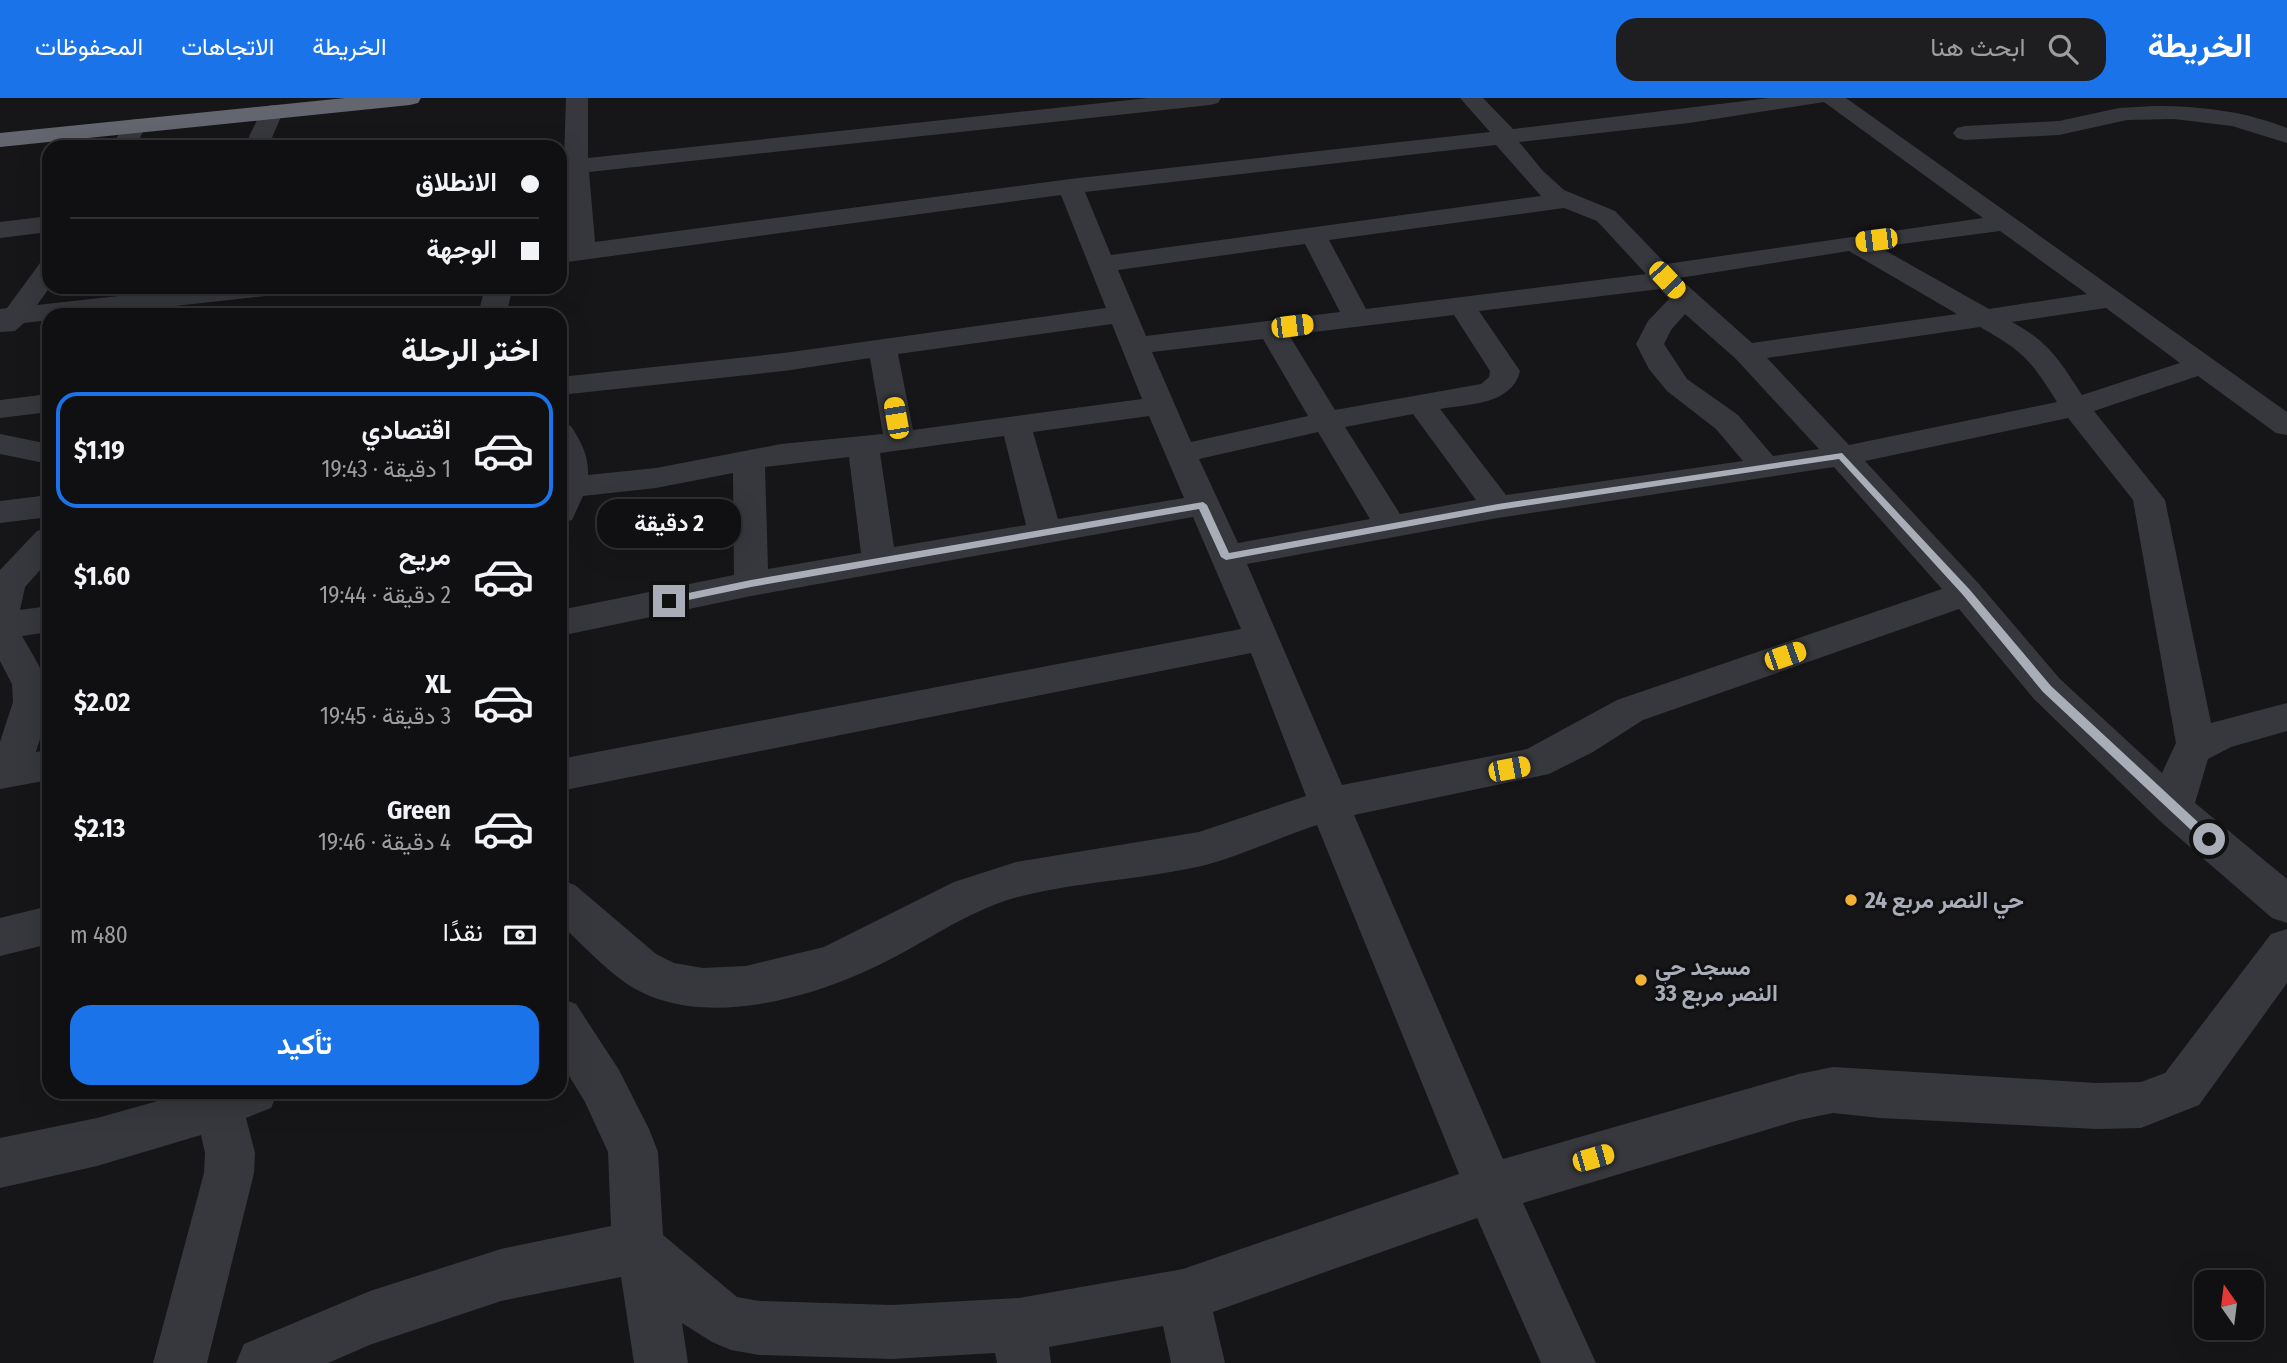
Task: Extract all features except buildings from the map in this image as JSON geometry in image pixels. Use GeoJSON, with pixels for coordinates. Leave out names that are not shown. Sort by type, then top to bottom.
{"type":"FeatureCollection","features":[{"type":"Feature","properties":{"kind":"highway"},"geometry":{"type":"LineString","coordinates":[[0,127],[279,102],[410,98]]}},
{"type":"Feature","properties":{"kind":"highway"},"geometry":{"type":"LineString","coordinates":[[0,140],[135,126],[279,102]]}},
{"type":"Feature","properties":{"kind":"street"},"geometry":{"type":"LineString","coordinates":[[577,98],[568,167],[572,254],[1070,186],[1505,137],[1816,98]]}},
{"type":"Feature","properties":{"kind":"street"},"geometry":{"type":"LineString","coordinates":[[568,167],[1210,98]]}},
{"type":"Feature","properties":{"kind":"street"},"geometry":{"type":"LineString","coordinates":[[1471,98],[1550,191],[1566,200],[1594,207],[1606,216],[1670,284],[1746,353],[1967,593],[2047,689],[2174,809],[2279,889]]}},
{"type":"Feature","properties":{"kind":"street"},"geometry":{"type":"LineString","coordinates":[[1832,98],[2287,426]]}},
{"type":"Feature","properties":{"kind":"street"},"geometry":{"type":"LineString","coordinates":[[260,140],[279,102]]}},
{"type":"Feature","properties":{"kind":"street"},"geometry":{"type":"LineString","coordinates":[[2079,105],[2103,118]]}},
{"type":"Feature","properties":{"kind":"street"},"geometry":{"type":"LineString","coordinates":[[1965,132],[2040,130],[2103,118],[2151,113],[2227,118],[2269,128],[2287,136]]}},
{"type":"Feature","properties":{"kind":"street"},"geometry":{"type":"LineString","coordinates":[[127,140],[135,126]]}},
{"type":"Feature","properties":{"kind":"street"},"geometry":{"type":"LineString","coordinates":[[1070,186],[1180,454],[1263,638],[1329,804],[1490,1188],[1569,1363]]}},
{"type":"Feature","properties":{"kind":"street"},"geometry":{"type":"LineString","coordinates":[[1101,264],[1566,200]]}},
{"type":"Feature","properties":{"kind":"street"},"geometry":{"type":"LineString","coordinates":[[567,385],[883,349],[1128,330],[1271,329],[1461,305],[1670,284],[1853,243],[2006,223]]}},
{"type":"Feature","properties":{"kind":"street"},"geometry":{"type":"LineString","coordinates":[[0,230],[42,225]]}},
{"type":"Feature","properties":{"kind":"street"},"geometry":{"type":"LineString","coordinates":[[1313,235],[1357,318]]}},
{"type":"Feature","properties":{"kind":"street"},"geometry":{"type":"LineString","coordinates":[[1853,243],[2002,327],[2035,349],[2075,407],[2149,500],[2196,746]]}},
{"type":"Feature","properties":{"kind":"street"},"geometry":{"type":"LineString","coordinates":[[5,320],[42,277]]}},
{"type":"Feature","properties":{"kind":"street"},"geometry":{"type":"LineString","coordinates":[[1670,284],[1658,327],[1650,344],[1677,385],[1727,422],[1766,468]]}},
{"type":"Feature","properties":{"kind":"street"},"geometry":{"type":"LineString","coordinates":[[85,308],[178,294]]}},
{"type":"Feature","properties":{"kind":"street"},"geometry":{"type":"LineString","coordinates":[[1746,353],[2112,299]]}},
{"type":"Feature","properties":{"kind":"street"},"geometry":{"type":"LineString","coordinates":[[1180,454],[1326,421],[1490,391],[1503,380],[1505,372],[1461,305]]}},
{"type":"Feature","properties":{"kind":"street"},"geometry":{"type":"LineString","coordinates":[[5,320],[42,314]]}},
{"type":"Feature","properties":{"kind":"street"},"geometry":{"type":"LineString","coordinates":[[1271,329],[1391,527]]}},
{"type":"Feature","properties":{"kind":"street"},"geometry":{"type":"LineString","coordinates":[[883,349],[900,440]]}},
{"type":"Feature","properties":{"kind":"street"},"geometry":{"type":"LineString","coordinates":[[1226,557],[1498,507],[1842,456],[2075,407],[2202,365]]}},
{"type":"Feature","properties":{"kind":"street"},"geometry":{"type":"LineString","coordinates":[[0,409],[42,403]]}},
{"type":"Feature","properties":{"kind":"street"},"geometry":{"type":"LineString","coordinates":[[1420,403],[1498,507]]}},
{"type":"Feature","properties":{"kind":"street"},"geometry":{"type":"LineString","coordinates":[[567,500],[749,459],[1160,406]]}},
{"type":"Feature","properties":{"kind":"street"},"geometry":{"type":"LineString","coordinates":[[1016,425],[1045,533]]}},
{"type":"Feature","properties":{"kind":"street"},"geometry":{"type":"LineString","coordinates":[[0,444],[42,453]]}},
{"type":"Feature","properties":{"kind":"street"},"geometry":{"type":"LineString","coordinates":[[567,445],[573,466],[567,495]]}},
{"type":"Feature","properties":{"kind":"street"},"geometry":{"type":"LineString","coordinates":[[863,446],[879,561]]}},
{"type":"Feature","properties":{"kind":"street"},"geometry":{"type":"LineString","coordinates":[[749,459],[751,584]]}},
{"type":"Feature","properties":{"kind":"street"},"geometry":{"type":"LineString","coordinates":[[567,622],[751,584],[1203,505]]}},
{"type":"Feature","properties":{"kind":"street"},"geometry":{"type":"LineString","coordinates":[[0,512],[42,507]]}},
{"type":"Feature","properties":{"kind":"street"},"geometry":{"type":"LineString","coordinates":[[0,620],[8,583],[42,547]]}},
{"type":"Feature","properties":{"kind":"street"},"geometry":{"type":"LineString","coordinates":[[567,904],[640,968],[669,982],[703,988],[746,986],[829,966],[866,950],[920,919],[981,891],[1016,880],[1199,849],[1329,804],[1535,764],[1629,710],[1967,593]]}},
{"type":"Feature","properties":{"kind":"street"},"geometry":{"type":"LineString","coordinates":[[5,773],[32,702],[31,684],[0,627],[42,620]]}},
{"type":"Feature","properties":{"kind":"street"},"geometry":{"type":"LineString","coordinates":[[567,774],[1263,638]]}},
{"type":"Feature","properties":{"kind":"street"},"geometry":{"type":"LineString","coordinates":[[2174,809],[2188,755],[2196,746],[2213,738],[2287,718]]}},
{"type":"Feature","properties":{"kind":"street"},"geometry":{"type":"LineString","coordinates":[[5,773],[42,766]]}},
{"type":"Feature","properties":{"kind":"street"},"geometry":{"type":"LineString","coordinates":[[0,937],[42,927]]}},
{"type":"Feature","properties":{"kind":"street"},"geometry":{"type":"LineString","coordinates":[[638,1247],[710,1312],[731,1324],[760,1328],[892,1332],[1021,1344],[1183,1296],[1490,1188],[1785,1101],[1833,1090],[1880,1096],[2096,1106],[2141,1105],[2182,1089],[2287,948]]}},
{"type":"Feature","properties":{"kind":"street"},"geometry":{"type":"LineString","coordinates":[[567,1038],[614,1108],[633,1152],[638,1247],[650,1286],[661,1363]]}},
{"type":"Feature","properties":{"kind":"street"},"geometry":{"type":"LineString","coordinates":[[0,1163],[129,1136],[225,1099]]}},
{"type":"Feature","properties":{"kind":"street"},"geometry":{"type":"LineString","coordinates":[[180,1363],[229,1173],[230,1099]]}},
{"type":"Feature","properties":{"kind":"street"},"geometry":{"type":"LineString","coordinates":[[263,1363],[370,1318],[501,1275],[638,1247]]}},
{"type":"Feature","properties":{"kind":"street"},"geometry":{"type":"LineString","coordinates":[[1183,1296],[1198,1363]]}},
{"type":"Feature","properties":{"kind":"place","name":"حي النصر مربع 24"},"geometry":{"type":"Point","coordinates":[1851,900]}},
{"type":"Feature","properties":{"kind":"place","name":"مسجد حي النصر مربع 33"},"geometry":{"type":"Point","coordinates":[1641,980]}},
{"type":"Feature","properties":{"kind":"route"},"geometry":{"type":"LineString","coordinates":[[669,601],[751,584],[1203,505],[1226,557],[1498,507],[1842,456],[1967,593],[2047,689],[2075,718],[2209,839]]}}]}
